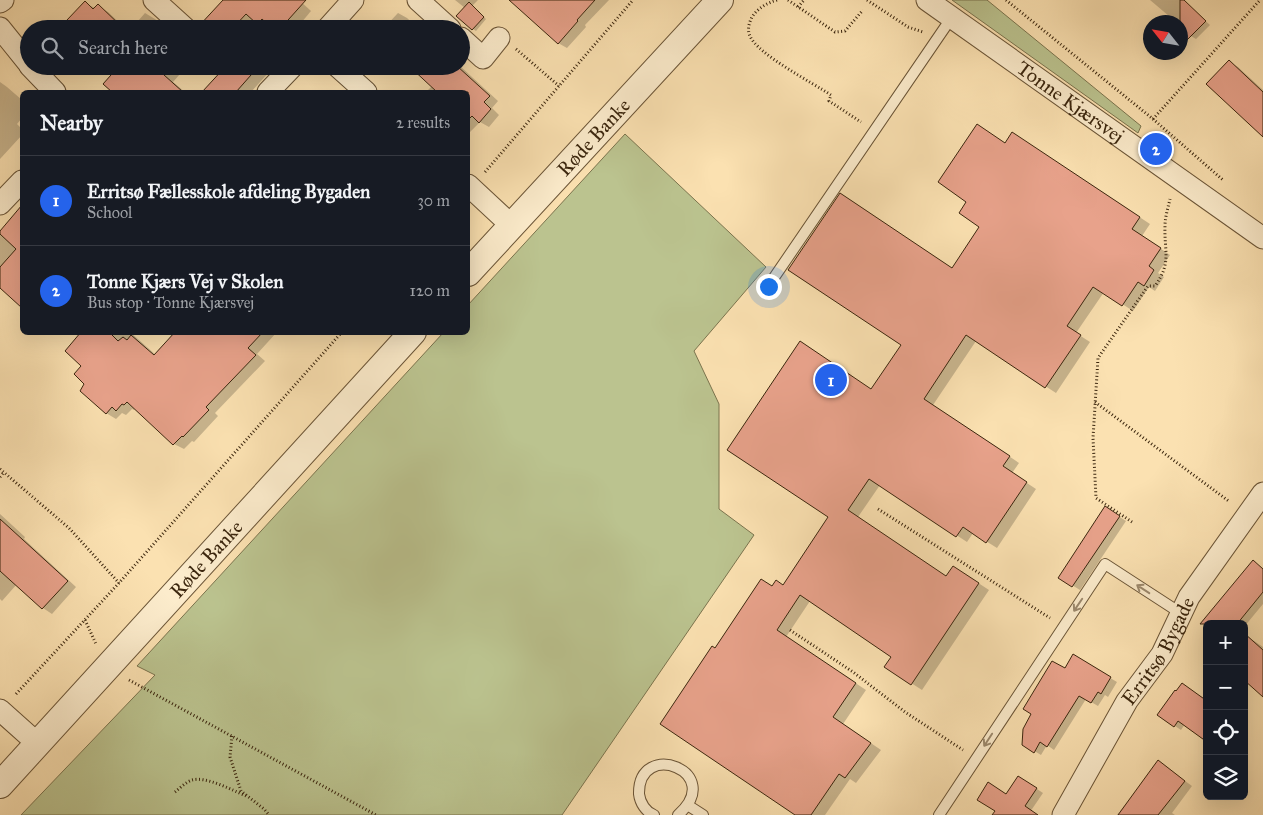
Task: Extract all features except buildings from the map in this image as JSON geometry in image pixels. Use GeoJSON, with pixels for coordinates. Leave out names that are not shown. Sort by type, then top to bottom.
{"type":"FeatureCollection","features":[{"type":"Feature","properties":{"kind":"street"},"geometry":{"type":"LineString","coordinates":[[154,0],[176,20]]}},
{"type":"Feature","properties":{"kind":"street"},"geometry":{"type":"LineString","coordinates":[[335,20],[353,0]]}},
{"type":"Feature","properties":{"kind":"street"},"geometry":{"type":"LineString","coordinates":[[418,0],[440,20]]}},
{"type":"Feature","properties":{"kind":"street","name":"Røde Banke"},"geometry":{"type":"LineString","coordinates":[[470,271],[720,0]]}},
{"type":"Feature","properties":{"kind":"street","name":"Tonne Kjærsvej"},"geometry":{"type":"LineString","coordinates":[[927,0],[1263,238]]}},
{"type":"Feature","properties":{"kind":"street"},"geometry":{"type":"LineString","coordinates":[[0,28],[20,53]]}},
{"type":"Feature","properties":{"kind":"street"},"geometry":{"type":"LineString","coordinates":[[470,46],[483,58],[499,38]]}},
{"type":"Feature","properties":{"kind":"street"},"geometry":{"type":"LineString","coordinates":[[39,75],[53,90]]}},
{"type":"Feature","properties":{"kind":"street"},"geometry":{"type":"LineString","coordinates":[[270,90],[284,75]]}},
{"type":"Feature","properties":{"kind":"street"},"geometry":{"type":"LineString","coordinates":[[347,75],[364,90]]}},
{"type":"Feature","properties":{"kind":"street"},"geometry":{"type":"LineString","coordinates":[[0,204],[20,183]]}},
{"type":"Feature","properties":{"kind":"street"},"geometry":{"type":"LineString","coordinates":[[470,187],[511,225]]}},
{"type":"Feature","properties":{"kind":"street","name":"Røde Banke"},"geometry":{"type":"LineString","coordinates":[[0,785],[410,335]]}},
{"type":"Feature","properties":{"kind":"street","name":"Erritsø Bygade"},"geometry":{"type":"LineString","coordinates":[[1063,815],[1127,701],[1162,654],[1189,597],[1263,494]]}},
{"type":"Feature","properties":{"kind":"street"},"geometry":{"type":"LineString","coordinates":[[1,710],[38,744]]}},
{"type":"Feature","properties":{"kind":"lane"},"geometry":{"type":"LineString","coordinates":[[772,282],[952,17]]}},
{"type":"Feature","properties":{"kind":"lane"},"geometry":{"type":"LineString","coordinates":[[939,815],[1104,564],[1182,614]]}},
{"type":"Feature","properties":{"kind":"lane"},"geometry":{"type":"LineString","coordinates":[[654,815],[648,812],[640,800],[639,784],[647,771],[661,764],[673,765],[684,771],[691,781],[693,794],[689,806],[678,815]]}},
{"type":"Feature","properties":{"kind":"lane"},"geometry":{"type":"LineString","coordinates":[[689,806],[703,815]]}},
{"type":"Feature","properties":{"kind":"path"},"geometry":{"type":"LineString","coordinates":[[470,185],[633,0]]}},
{"type":"Feature","properties":{"kind":"path"},"geometry":{"type":"LineString","coordinates":[[777,0],[768,3],[757,11],[749,23],[749,34],[755,44],[771,57],[831,95],[829,101],[875,130]]}},
{"type":"Feature","properties":{"kind":"path"},"geometry":{"type":"LineString","coordinates":[[788,0],[835,32],[845,30],[863,10]]}},
{"type":"Feature","properties":{"kind":"path"},"geometry":{"type":"LineString","coordinates":[[798,7],[804,0]]}},
{"type":"Feature","properties":{"kind":"path"},"geometry":{"type":"LineString","coordinates":[[868,0],[908,28],[939,36]]}},
{"type":"Feature","properties":{"kind":"path"},"geometry":{"type":"LineString","coordinates":[[1006,0],[1154,119],[1229,184]]}},
{"type":"Feature","properties":{"kind":"path"},"geometry":{"type":"LineString","coordinates":[[1154,119],[1260,0]]}},
{"type":"Feature","properties":{"kind":"path"},"geometry":{"type":"LineString","coordinates":[[499,38],[504,39],[559,86]]}},
{"type":"Feature","properties":{"kind":"path"},"geometry":{"type":"LineString","coordinates":[[1132,522],[1096,498],[1093,438],[1098,358],[1148,286],[1154,286],[1160,278],[1167,258],[1164,224],[1171,195],[1181,179]]}},
{"type":"Feature","properties":{"kind":"path"},"geometry":{"type":"LineString","coordinates":[[1,710],[119,583],[339,335]]}},
{"type":"Feature","properties":{"kind":"path"},"geometry":{"type":"LineString","coordinates":[[1094,402],[1247,514]]}},
{"type":"Feature","properties":{"kind":"path"},"geometry":{"type":"LineString","coordinates":[[0,469],[69,528],[119,583]]}},
{"type":"Feature","properties":{"kind":"path"},"geometry":{"type":"LineString","coordinates":[[0,477],[4,472]]}},
{"type":"Feature","properties":{"kind":"path"},"geometry":{"type":"LineString","coordinates":[[878,509],[1063,626]]}},
{"type":"Feature","properties":{"kind":"path"},"geometry":{"type":"LineString","coordinates":[[790,630],[853,672],[926,726],[976,758]]}},
{"type":"Feature","properties":{"kind":"path"},"geometry":{"type":"LineString","coordinates":[[107,668],[376,815]]}},
{"type":"Feature","properties":{"kind":"path"},"geometry":{"type":"LineString","coordinates":[[232,736],[230,756],[242,791],[269,815]]}},
{"type":"Feature","properties":{"kind":"path"},"geometry":{"type":"LineString","coordinates":[[175,792],[194,779],[205,780],[251,799]]}},
{"type":"Feature","properties":{"kind":"green space"},"geometry":{"type":"Polygon","coordinates":[[[952,0],[987,0],[1141,126],[1138,133],[952,0]]]}},
{"type":"Feature","properties":{"kind":"green space"},"geometry":{"type":"Polygon","coordinates":[[[625,134],[766,267],[694,351],[719,404],[719,509],[754,535],[562,815],[21,815],[155,675],[137,666],[441,335],[470,335],[470,303],[625,134]]]}},
{"type":"Feature","properties":{"kind":"place","name":"Tonne Kjærs Vej v Skolen"},"geometry":{"type":"Point","coordinates":[1156,149]}},
{"type":"Feature","properties":{"kind":"place","name":"Erritsø Fællesskole afdeling Bygaden"},"geometry":{"type":"Point","coordinates":[831,380]}}]}
